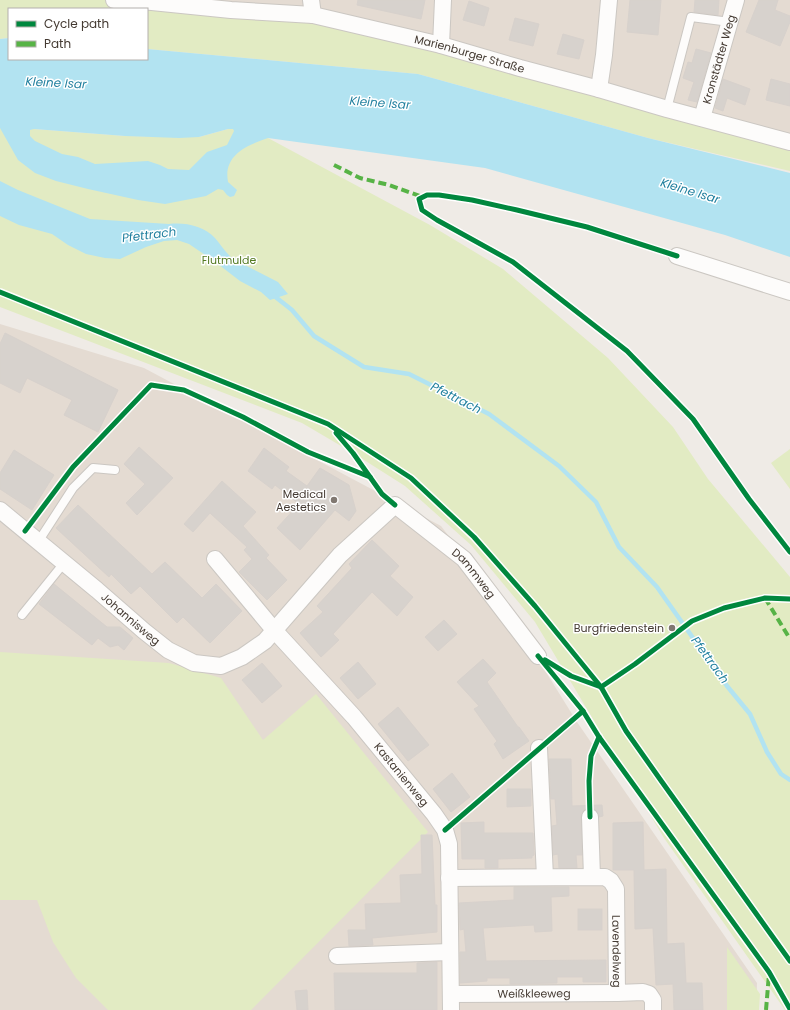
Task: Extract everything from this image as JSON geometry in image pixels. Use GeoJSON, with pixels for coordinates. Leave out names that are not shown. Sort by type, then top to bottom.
{"type":"FeatureCollection","features":[{"type":"Feature","properties":{"kind":"street","name":"Marienburger Straße"},"geometry":{"type":"LineString","coordinates":[[114,0],[142,1],[231,10],[312,7],[520,68],[790,142]]}},
{"type":"Feature","properties":{"kind":"street"},"geometry":{"type":"LineString","coordinates":[[441,45],[443,0]]}},
{"type":"Feature","properties":{"kind":"street"},"geometry":{"type":"LineString","coordinates":[[599,89],[609,0]]}},
{"type":"Feature","properties":{"kind":"street","name":"Kronstädter Weg"},"geometry":{"type":"LineString","coordinates":[[702,118],[736,0]]}},
{"type":"Feature","properties":{"kind":"street"},"geometry":{"type":"LineString","coordinates":[[677,256],[790,292]]}},
{"type":"Feature","properties":{"kind":"street","name":"Johannisweg"},"geometry":{"type":"LineString","coordinates":[[0,510],[168,650],[194,663],[221,666],[242,657],[265,641],[298,605],[340,555],[395,505]]}},
{"type":"Feature","properties":{"kind":"street","name":"Dammweg"},"geometry":{"type":"LineString","coordinates":[[395,505],[464,560],[538,656]]}},
{"type":"Feature","properties":{"kind":"street"},"geometry":{"type":"LineString","coordinates":[[215,559],[274,630]]}},
{"type":"Feature","properties":{"kind":"street","name":"Kastanienweg"},"geometry":{"type":"LineString","coordinates":[[274,630],[354,717],[434,814],[445,830],[449,844],[451,1010]]}},
{"type":"Feature","properties":{"kind":"street"},"geometry":{"type":"LineString","coordinates":[[539,748],[546,877]]}},
{"type":"Feature","properties":{"kind":"street"},"geometry":{"type":"LineString","coordinates":[[590,817],[592,877]]}},
{"type":"Feature","properties":{"kind":"street","name":"Lavendelweg"},"geometry":{"type":"LineString","coordinates":[[449,878],[605,877],[611,881],[616,889],[617,993],[643,992],[649,994],[652,1000],[653,1010]]}},
{"type":"Feature","properties":{"kind":"street"},"geometry":{"type":"LineString","coordinates":[[337,956],[450,952]]}},
{"type":"Feature","properties":{"kind":"street","name":"Weißkleeweg"},"geometry":{"type":"LineString","coordinates":[[451,994],[617,993]]}},
{"type":"Feature","properties":{"kind":"lane"},"geometry":{"type":"LineString","coordinates":[[667,109],[691,17],[730,22]]}},
{"type":"Feature","properties":{"kind":"lane"},"geometry":{"type":"LineString","coordinates":[[38,542],[73,488],[93,468],[116,470]]}},
{"type":"Feature","properties":{"kind":"lane"},"geometry":{"type":"LineString","coordinates":[[22,615],[64,563]]}},
{"type":"Feature","properties":{"kind":"shaded area"},"geometry":{"type":"Polygon","coordinates":[[[114,0],[790,0],[790,142],[702,118],[647,112],[599,89],[114,0]]]}},
{"type":"Feature","properties":{"kind":"shaded area"},"geometry":{"type":"Polygon","coordinates":[[[0,324],[144,368],[441,526],[516,624],[577,722],[757,983],[756,1010],[0,1010],[0,324]]]}},
{"type":"Feature","properties":{"kind":"green space"},"geometry":{"type":"Polygon","coordinates":[[[0,0],[114,0],[313,15],[599,89],[647,112],[702,118],[790,142],[790,171],[648,138],[418,74],[148,49],[148,8],[8,8],[8,38],[0,39],[0,0]]]}},
{"type":"Feature","properties":{"kind":"green space","name":"Flutmulde"},"geometry":{"type":"Polygon","coordinates":[[[0,125],[125,136],[199,137],[233,129],[268,138],[430,225],[503,269],[608,358],[673,427],[708,479],[790,577],[790,1010],[785,1010],[664,838],[535,622],[471,545],[405,486],[302,423],[0,307],[0,125]]]}},
{"type":"Feature","properties":{"kind":"green space"},"geometry":{"type":"Polygon","coordinates":[[[790,449],[790,489],[771,463],[790,449]]]}},
{"type":"Feature","properties":{"kind":"green space"},"geometry":{"type":"Polygon","coordinates":[[[0,652],[169,663],[221,678],[263,740],[316,694],[428,832],[251,1010],[108,1010],[76,978],[53,942],[37,900],[0,900],[0,652]]]}},
{"type":"Feature","properties":{"kind":"green space"},"geometry":{"type":"Polygon","coordinates":[[[727,947],[760,994],[759,1010],[727,1010],[727,947]]]}},
{"type":"Feature","properties":{"kind":"water","name":"Kleine Isar"},"geometry":{"type":"Polygon","coordinates":[[[8,38],[8,60],[148,60],[148,49],[418,74],[648,138],[790,173],[790,257],[725,235],[485,168],[268,138],[252,144],[238,152],[233,158],[227,173],[228,182],[237,190],[234,196],[230,197],[223,190],[218,189],[206,196],[165,204],[138,200],[56,181],[35,173],[18,160],[0,128],[0,39],[8,38]],[[34,129],[30,130],[30,136],[35,141],[62,154],[78,157],[95,164],[148,161],[168,169],[189,170],[207,152],[227,145],[234,131],[233,129],[228,129],[199,137],[179,138],[125,136],[34,129]]]}},
{"type":"Feature","properties":{"kind":"water"},"geometry":{"type":"Polygon","coordinates":[[[0,181],[18,190],[90,219],[188,224],[200,228],[211,234],[233,259],[278,282],[288,294],[270,300],[261,292],[240,281],[189,244],[177,240],[164,241],[146,247],[120,259],[86,254],[68,245],[52,234],[19,225],[0,216],[0,181]]]}},
{"type":"Feature","properties":{"kind":"building"},"geometry":{"type":"Polygon","coordinates":[[[358,0],[425,0],[421,19],[357,5],[358,0]]]}},
{"type":"Feature","properties":{"kind":"building"},"geometry":{"type":"Polygon","coordinates":[[[630,0],[661,0],[658,35],[627,32],[630,0]]]}},
{"type":"Feature","properties":{"kind":"building"},"geometry":{"type":"Polygon","coordinates":[[[695,0],[719,0],[718,15],[694,12],[695,0]]]}},
{"type":"Feature","properties":{"kind":"building"},"geometry":{"type":"Polygon","coordinates":[[[759,0],[778,0],[775,10],[790,16],[790,22],[780,46],[746,32],[759,0]]]}},
{"type":"Feature","properties":{"kind":"building"},"geometry":{"type":"Polygon","coordinates":[[[469,1],[489,8],[484,26],[463,20],[469,1]]]}},
{"type":"Feature","properties":{"kind":"building"},"geometry":{"type":"Polygon","coordinates":[[[515,18],[539,24],[533,46],[509,40],[515,18]]]}},
{"type":"Feature","properties":{"kind":"building"},"geometry":{"type":"Polygon","coordinates":[[[563,34],[584,40],[579,59],[557,54],[563,34]]]}},
{"type":"Feature","properties":{"kind":"building"},"geometry":{"type":"Polygon","coordinates":[[[696,49],[711,53],[697,102],[688,100],[694,82],[683,78],[688,62],[692,63],[696,49]]]}},
{"type":"Feature","properties":{"kind":"building"},"geometry":{"type":"Polygon","coordinates":[[[723,79],[750,89],[745,105],[727,98],[723,111],[715,108],[723,79]]]}},
{"type":"Feature","properties":{"kind":"building"},"geometry":{"type":"Polygon","coordinates":[[[771,79],[790,84],[790,106],[766,100],[771,79]]]}},
{"type":"Feature","properties":{"kind":"building"},"geometry":{"type":"Polygon","coordinates":[[[5,333],[118,390],[98,432],[64,415],[72,400],[27,378],[20,393],[0,383],[0,344],[5,333]]]}},
{"type":"Feature","properties":{"kind":"building"},"geometry":{"type":"Polygon","coordinates":[[[139,447],[173,478],[137,515],[126,503],[145,484],[124,464],[139,447]]]}},
{"type":"Feature","properties":{"kind":"building"},"geometry":{"type":"Polygon","coordinates":[[[264,448],[289,467],[286,471],[307,486],[320,468],[349,485],[356,511],[349,521],[335,510],[300,550],[277,528],[299,504],[275,485],[272,489],[248,471],[264,448]]]}},
{"type":"Feature","properties":{"kind":"building"},"geometry":{"type":"Polygon","coordinates":[[[14,450],[54,475],[32,510],[0,489],[0,473],[14,450]]]}},
{"type":"Feature","properties":{"kind":"building"},"geometry":{"type":"Polygon","coordinates":[[[222,481],[256,512],[243,526],[269,555],[266,558],[287,580],[267,600],[239,572],[252,559],[244,550],[247,547],[210,513],[193,532],[184,524],[222,481]]]}},
{"type":"Feature","properties":{"kind":"building"},"geometry":{"type":"Polygon","coordinates":[[[78,505],[152,574],[165,562],[202,598],[216,584],[242,611],[210,643],[183,617],[177,623],[140,586],[131,594],[111,574],[109,577],[56,528],[78,505]]]}},
{"type":"Feature","properties":{"kind":"building"},"geometry":{"type":"Polygon","coordinates":[[[372,540],[399,566],[390,576],[413,597],[397,616],[372,592],[333,634],[339,640],[321,657],[300,633],[323,612],[317,606],[352,568],[349,564],[372,540]]]}},
{"type":"Feature","properties":{"kind":"building"},"geometry":{"type":"Polygon","coordinates":[[[54,584],[107,627],[120,627],[133,638],[124,650],[118,645],[110,647],[98,638],[92,645],[39,604],[54,584]]]}},
{"type":"Feature","properties":{"kind":"building"},"geometry":{"type":"Polygon","coordinates":[[[444,620],[457,634],[438,651],[425,637],[444,620]]]}},
{"type":"Feature","properties":{"kind":"building"},"geometry":{"type":"Polygon","coordinates":[[[483,659],[496,673],[487,682],[529,741],[503,759],[494,744],[497,741],[474,709],[479,706],[457,682],[483,659]]]}},
{"type":"Feature","properties":{"kind":"building"},"geometry":{"type":"Polygon","coordinates":[[[358,662],[376,684],[358,699],[340,678],[358,662]]]}},
{"type":"Feature","properties":{"kind":"building"},"geometry":{"type":"Polygon","coordinates":[[[262,663],[282,686],[262,703],[242,680],[262,663]]]}},
{"type":"Feature","properties":{"kind":"building"},"geometry":{"type":"Polygon","coordinates":[[[398,707],[429,745],[408,761],[378,724],[398,707]]]}},
{"type":"Feature","properties":{"kind":"building"},"geometry":{"type":"Polygon","coordinates":[[[549,759],[571,759],[572,806],[602,805],[603,816],[599,817],[598,812],[594,808],[585,809],[581,813],[582,855],[576,855],[577,868],[559,868],[558,854],[553,855],[552,826],[557,825],[555,799],[551,799],[549,759]]]}},
{"type":"Feature","properties":{"kind":"building"},"geometry":{"type":"Polygon","coordinates":[[[452,773],[470,797],[451,812],[433,789],[452,773]]]}},
{"type":"Feature","properties":{"kind":"building"},"geometry":{"type":"Polygon","coordinates":[[[507,789],[531,789],[531,806],[507,807],[507,789]]]}},
{"type":"Feature","properties":{"kind":"building"},"geometry":{"type":"Polygon","coordinates":[[[484,822],[484,833],[533,833],[534,855],[532,858],[498,859],[498,868],[485,868],[485,859],[462,859],[461,823],[484,822]]]}},
{"type":"Feature","properties":{"kind":"building"},"geometry":{"type":"Polygon","coordinates":[[[643,822],[644,870],[666,869],[667,944],[684,943],[686,983],[702,983],[703,1010],[674,1010],[673,984],[656,985],[653,928],[635,929],[634,870],[613,870],[613,823],[643,822]]]}},
{"type":"Feature","properties":{"kind":"building"},"geometry":{"type":"Polygon","coordinates":[[[421,835],[432,835],[435,905],[437,905],[437,932],[372,938],[373,945],[349,946],[348,930],[366,930],[365,904],[401,903],[400,875],[422,874],[421,835]]]}},
{"type":"Feature","properties":{"kind":"building"},"geometry":{"type":"Polygon","coordinates":[[[514,887],[569,887],[569,896],[551,897],[552,931],[535,932],[534,925],[483,928],[486,961],[606,960],[606,982],[583,982],[583,977],[557,977],[557,983],[510,984],[510,978],[487,978],[487,981],[460,983],[460,952],[466,952],[464,929],[460,930],[459,903],[514,900],[514,887]]]}},
{"type":"Feature","properties":{"kind":"building"},"geometry":{"type":"Polygon","coordinates":[[[578,909],[602,909],[602,930],[578,930],[578,909]]]}},
{"type":"Feature","properties":{"kind":"building"},"geometry":{"type":"Polygon","coordinates":[[[437,962],[437,1010],[335,1010],[334,973],[417,973],[417,963],[437,962]]]}},
{"type":"Feature","properties":{"kind":"building"},"geometry":{"type":"Polygon","coordinates":[[[307,990],[308,1010],[297,1010],[295,991],[307,990]]]}},
{"type":"Feature","properties":{"kind":"waterway","name":"Pfettrach"},"geometry":{"type":"LineString","coordinates":[[273,295],[292,310],[314,336],[364,367],[409,374],[489,414],[559,466],[596,502],[619,547],[657,587],[727,686],[750,714],[767,752],[781,774],[790,780]]}},
{"type":"Feature","properties":{"kind":"marked path"},"geometry":{"type":"LineString","coordinates":[[334,165],[360,178],[389,185],[423,197]]}},
{"type":"Feature","properties":{"kind":"marked path"},"geometry":{"type":"LineString","coordinates":[[765,598],[790,639]]}},
{"type":"Feature","properties":{"kind":"marked path"},"geometry":{"type":"LineString","coordinates":[[766,1010],[769,974]]}},
{"type":"Feature","properties":{"kind":"cycle path"},"geometry":{"type":"LineString","coordinates":[[677,256],[587,227],[472,200],[439,195],[427,195],[419,199],[422,210],[437,220],[513,262],[627,351],[693,419],[749,499],[790,552]]}},
{"type":"Feature","properties":{"kind":"cycle path"},"geometry":{"type":"LineString","coordinates":[[0,292],[328,424],[411,478],[474,537],[535,606],[601,687],[626,731],[790,961]]}},
{"type":"Feature","properties":{"kind":"cycle path"},"geometry":{"type":"LineString","coordinates":[[25,531],[73,467],[151,385],[184,390],[243,417],[308,452],[370,477]]}},
{"type":"Feature","properties":{"kind":"cycle path"},"geometry":{"type":"LineString","coordinates":[[336,433],[353,453],[382,494],[395,505]]}},
{"type":"Feature","properties":{"kind":"cycle path"},"geometry":{"type":"LineString","coordinates":[[601,687],[635,664],[692,621],[724,608],[765,598],[790,599]]}},
{"type":"Feature","properties":{"kind":"cycle path"},"geometry":{"type":"LineString","coordinates":[[538,656],[583,711],[599,737],[769,972],[790,1009]]}},
{"type":"Feature","properties":{"kind":"cycle path"},"geometry":{"type":"LineString","coordinates":[[545,660],[571,676],[601,687]]}},
{"type":"Feature","properties":{"kind":"cycle path"},"geometry":{"type":"LineString","coordinates":[[445,830],[583,711]]}},
{"type":"Feature","properties":{"kind":"cycle path"},"geometry":{"type":"LineString","coordinates":[[590,817],[589,781],[591,756],[599,737]]}},
{"type":"Feature","properties":{"kind":"place","name":"Medical Aestetics"},"geometry":{"type":"Point","coordinates":[334,500]}},
{"type":"Feature","properties":{"kind":"place","name":"Burgfriedenstein"},"geometry":{"type":"Point","coordinates":[672,628]}}]}
